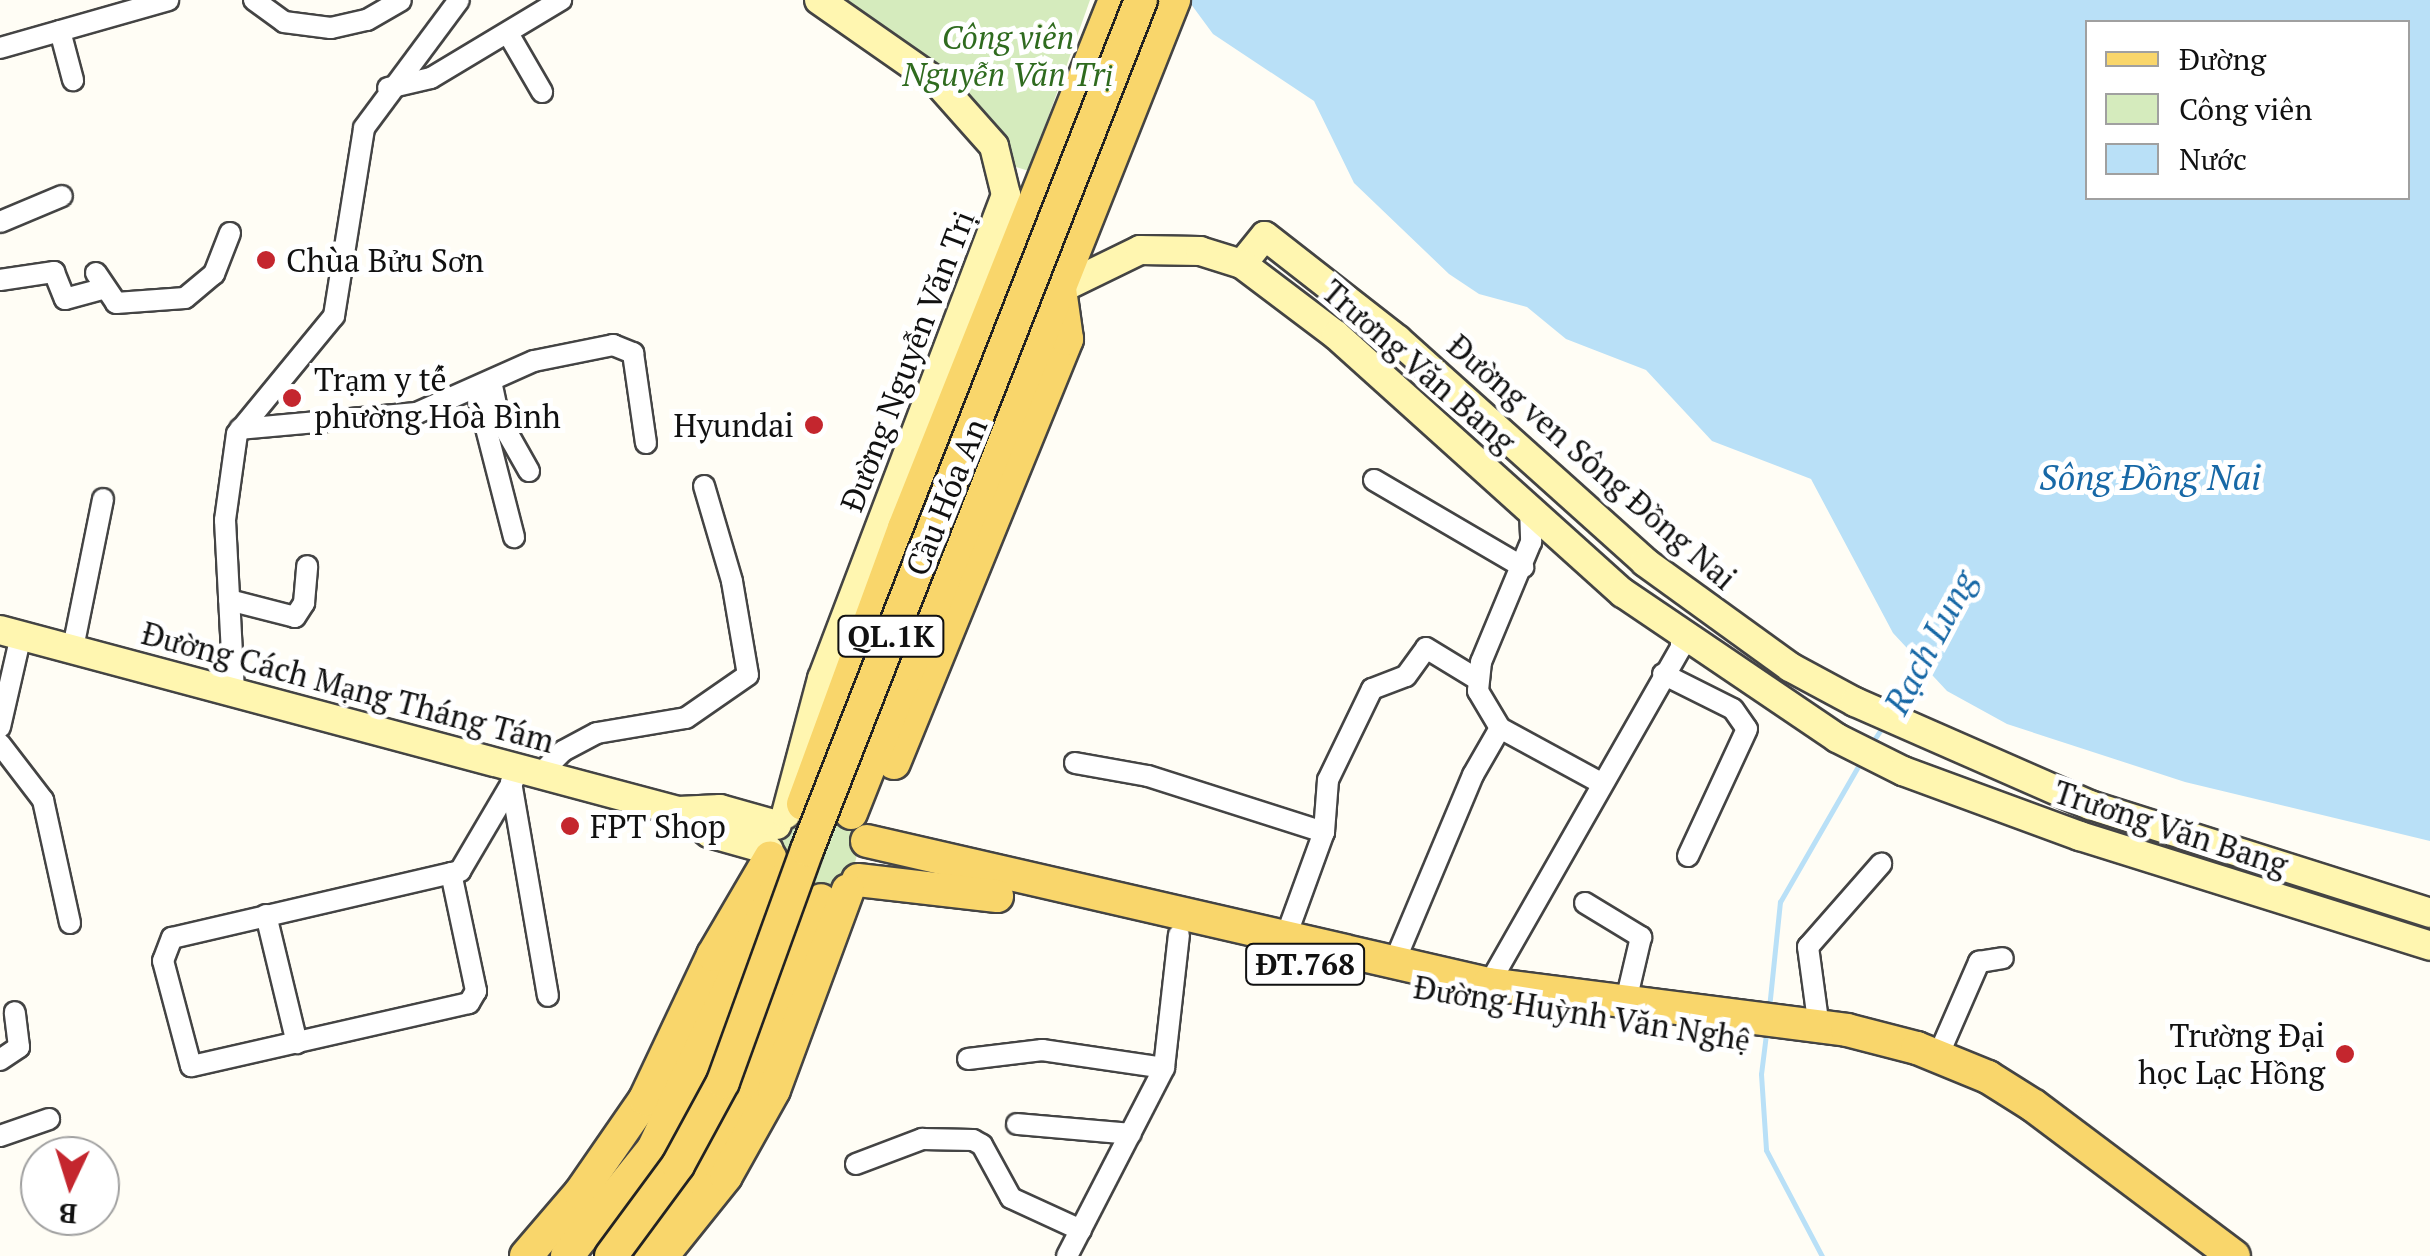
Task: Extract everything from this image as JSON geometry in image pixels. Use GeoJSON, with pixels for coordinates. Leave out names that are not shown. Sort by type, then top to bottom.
{"type":"FeatureCollection","features":[{"type":"Feature","properties":{"kind":"main road","name":"Đường Nguyễn Văn Trị"},"geometry":{"type":"LineString","coordinates":[[819,0],[938,83],[994,146],[1006,195],[823,713]]}},
{"type":"Feature","properties":{"kind":"main road","name":"Cầu Hóa An"},"geometry":{"type":"LineString","coordinates":[[857,658],[904,528],[1115,0]]}},
{"type":"Feature","properties":{"kind":"main road","name":"Cầu Hóa An"},"geometry":{"type":"LineString","coordinates":[[611,1256],[678,1165],[722,1082],[807,850],[1142,0]]}},
{"type":"Feature","properties":{"kind":"main road","name":"QL.1K"},"geometry":{"type":"LineString","coordinates":[[860,829],[905,675],[1174,0]]}},
{"type":"Feature","properties":{"kind":"main road","name":"Đường ven Sông Đồng Nai"},"geometry":{"type":"LineString","coordinates":[[1242,264],[1265,236],[1398,340],[1645,562],[1790,666],[1854,702],[1912,732],[2090,805],[2430,912]]}},
{"type":"Feature","properties":{"kind":"main road"},"geometry":{"type":"LineString","coordinates":[[1062,284],[1140,250],[1200,251],[1242,264]]}},
{"type":"Feature","properties":{"kind":"main road","name":"Trương Văn Bang"},"geometry":{"type":"LineString","coordinates":[[1242,264],[1336,335],[1617,588],[1837,738],[1893,766],[2080,836],[2430,946]]}},
{"type":"Feature","properties":{"kind":"main road","name":"QL.1K"},"geometry":{"type":"LineString","coordinates":[[860,829],[1067,339],[1062,284]]}},
{"type":"Feature","properties":{"kind":"main road","name":"Đường Cách Mạng Tháng Tám"},"geometry":{"type":"LineString","coordinates":[[11,633],[234,692],[523,776],[678,812],[720,809],[781,839]]}},
{"type":"Feature","properties":{"kind":"main road","name":"QL.1K"},"geometry":{"type":"LineString","coordinates":[[566,1256],[653,1149],[781,839],[823,713],[857,658]]}},
{"type":"Feature","properties":{"kind":"main road"},"geometry":{"type":"LineString","coordinates":[[857,658],[905,675]]}},
{"type":"Feature","properties":{"kind":"main road","name":"Đường Huỳnh Văn Nghệ"},"geometry":{"type":"LineString","coordinates":[[2195,1256],[2018,1119],[1963,1086],[1894,1064],[1766,1032],[1489,984],[1284,938],[860,829],[826,802],[781,839],[842,890],[988,894],[1469,1002],[1766,1032],[1820,1028],[1938,1056],[2034,1106],[2234,1256]]}},
{"type":"Feature","properties":{"kind":"main road"},"geometry":{"type":"LineString","coordinates":[[662,1256],[726,1176],[774,1090],[860,829]]}},
{"type":"Feature","properties":{"kind":"main road","name":"QL.1K"},"geometry":{"type":"LineString","coordinates":[[526,1256],[645,1098],[713,955],[781,839]]}},
{"type":"Feature","properties":{"kind":"main road"},"geometry":{"type":"LineString","coordinates":[[636,1256],[696,1177],[842,890]]}},
{"type":"Feature","properties":{"kind":"street"},"geometry":{"type":"LineString","coordinates":[[0,48],[168,0]]}},
{"type":"Feature","properties":{"kind":"street"},"geometry":{"type":"LineString","coordinates":[[254,0],[284,22],[331,28],[367,20],[401,0]]}},
{"type":"Feature","properties":{"kind":"street"},"geometry":{"type":"LineString","coordinates":[[234,692],[226,489],[240,429],[334,316],[344,282],[360,144],[388,88],[459,0]]}},
{"type":"Feature","properties":{"kind":"street"},"geometry":{"type":"LineString","coordinates":[[388,88],[431,78],[561,0]]}},
{"type":"Feature","properties":{"kind":"street"},"geometry":{"type":"LineString","coordinates":[[60,32],[73,80]]}},
{"type":"Feature","properties":{"kind":"street"},"geometry":{"type":"LineString","coordinates":[[508,35],[542,92]]}},
{"type":"Feature","properties":{"kind":"street"},"geometry":{"type":"LineString","coordinates":[[0,222],[62,196]]}},
{"type":"Feature","properties":{"kind":"street"},"geometry":{"type":"LineString","coordinates":[[0,280],[54,272],[65,298],[99,281],[126,304],[185,298],[214,274],[230,234]]}},
{"type":"Feature","properties":{"kind":"street"},"geometry":{"type":"LineString","coordinates":[[240,429],[417,413],[553,354],[626,346],[632,353],[646,443]]}},
{"type":"Feature","properties":{"kind":"street"},"geometry":{"type":"LineString","coordinates":[[483,385],[529,471]]}},
{"type":"Feature","properties":{"kind":"street"},"geometry":{"type":"LineString","coordinates":[[483,385],[514,537]]}},
{"type":"Feature","properties":{"kind":"street"},"geometry":{"type":"LineString","coordinates":[[1456,432],[1519,484],[1532,512],[1523,567],[1477,679],[1484,705],[1500,728],[1601,783]]}},
{"type":"Feature","properties":{"kind":"street"},"geometry":{"type":"LineString","coordinates":[[1374,480],[1523,567]]}},
{"type":"Feature","properties":{"kind":"street"},"geometry":{"type":"LineString","coordinates":[[451,873],[474,997],[454,1008],[191,1066],[164,961],[164,948],[178,935],[451,873],[468,865],[523,776],[597,732],[686,718],[748,675],[732,581],[704,486]]}},
{"type":"Feature","properties":{"kind":"street"},"geometry":{"type":"LineString","coordinates":[[73,648],[104,500]]}},
{"type":"Feature","properties":{"kind":"street"},"geometry":{"type":"LineString","coordinates":[[229,600],[294,617],[304,603],[306,566]]}},
{"type":"Feature","properties":{"kind":"street"},"geometry":{"type":"LineString","coordinates":[[1489,984],[1681,648],[1681,636],[1617,588]]}},
{"type":"Feature","properties":{"kind":"street"},"geometry":{"type":"LineString","coordinates":[[0,728],[11,633]]}},
{"type":"Feature","properties":{"kind":"street"},"geometry":{"type":"LineString","coordinates":[[1284,938],[1324,832],[1328,780],[1372,689],[1406,676],[1426,648],[1477,679]]}},
{"type":"Feature","properties":{"kind":"street"},"geometry":{"type":"LineString","coordinates":[[1663,674],[1733,709],[1748,729],[1688,856]]}},
{"type":"Feature","properties":{"kind":"street"},"geometry":{"type":"LineString","coordinates":[[1394,963],[1473,775],[1500,728]]}},
{"type":"Feature","properties":{"kind":"street"},"geometry":{"type":"LineString","coordinates":[[0,744],[43,800],[70,924]]}},
{"type":"Feature","properties":{"kind":"street"},"geometry":{"type":"LineString","coordinates":[[1075,763],[1148,776],[1324,832]]}},
{"type":"Feature","properties":{"kind":"street"},"geometry":{"type":"LineString","coordinates":[[523,776],[548,996]]}},
{"type":"Feature","properties":{"kind":"street"},"geometry":{"type":"LineString","coordinates":[[1820,1028],[1808,947],[1881,864]]}},
{"type":"Feature","properties":{"kind":"street"},"geometry":{"type":"LineString","coordinates":[[1585,904],[1641,936],[1625,1005]]}},
{"type":"Feature","properties":{"kind":"street"},"geometry":{"type":"LineString","coordinates":[[266,916],[296,1042]]}},
{"type":"Feature","properties":{"kind":"street"},"geometry":{"type":"LineString","coordinates":[[1067,1256],[1164,1068],[1179,935]]}},
{"type":"Feature","properties":{"kind":"street"},"geometry":{"type":"LineString","coordinates":[[1938,1056],[1979,962],[2003,958]]}},
{"type":"Feature","properties":{"kind":"street"},"geometry":{"type":"LineString","coordinates":[[0,1060],[18,1047],[15,1012]]}},
{"type":"Feature","properties":{"kind":"street"},"geometry":{"type":"LineString","coordinates":[[968,1059],[1042,1050],[1164,1068]]}},
{"type":"Feature","properties":{"kind":"street"},"geometry":{"type":"LineString","coordinates":[[0,1136],[49,1119]]}},
{"type":"Feature","properties":{"kind":"street"},"geometry":{"type":"LineString","coordinates":[[1018,1124],[1130,1134]]}},
{"type":"Feature","properties":{"kind":"street"},"geometry":{"type":"LineString","coordinates":[[856,1164],[922,1139],[973,1140],[982,1144],[1011,1198],[1080,1230]]}},
{"type":"Feature","properties":{"kind":"green space","name":"Công viên Nguyễn Văn Trị"},"geometry":{"type":"Polygon","coordinates":[[[837,0],[1090,0],[1029,171],[1013,166],[837,0]]]}},
{"type":"Feature","properties":{"kind":"green space"},"geometry":{"type":"Polygon","coordinates":[[[819,813],[846,824],[857,851],[846,878],[819,889],[792,878],[781,851],[792,824],[819,813]]]}},
{"type":"Feature","properties":{"kind":"water","name":"Sông Đồng Nai"},"geometry":{"type":"Polygon","coordinates":[[[1188,0],[2430,0],[2430,841],[2185,782],[2007,724],[1947,691],[1893,633],[1811,479],[1712,441],[1646,370],[1566,339],[1527,307],[1479,294],[1449,274],[1354,183],[1314,101],[1213,34],[1188,0]]]}},
{"type":"Feature","properties":{"kind":"waterway","name":"Rạch Lung"},"geometry":{"type":"LineString","coordinates":[[1894,710],[1923,664]]}},
{"type":"Feature","properties":{"kind":"waterway","name":"Rạch Lung"},"geometry":{"type":"LineString","coordinates":[[1872,743],[1885,723]]}},
{"type":"Feature","properties":{"kind":"waterway","name":"Rạch Lung"},"geometry":{"type":"LineString","coordinates":[[1769,1008],[1780,902],[1861,761]]}},
{"type":"Feature","properties":{"kind":"waterway","name":"Rạch Lung"},"geometry":{"type":"LineString","coordinates":[[1766,1034],[1761,1074],[1766,1150],[1822,1256]]}},
{"type":"Feature","properties":{"kind":"place","name":"Chùa Bửu Sơn"},"geometry":{"type":"Point","coordinates":[266,260]}},
{"type":"Feature","properties":{"kind":"place","name":"Trạm y tế phường Hoà Bình"},"geometry":{"type":"Point","coordinates":[292,398]}},
{"type":"Feature","properties":{"kind":"place","name":"Hyundai"},"geometry":{"type":"Point","coordinates":[814,425]}},
{"type":"Feature","properties":{"kind":"place","name":"FPT Shop"},"geometry":{"type":"Point","coordinates":[570,826]}},
{"type":"Feature","properties":{"kind":"place","name":"Trường Đại học Lạc Hồng"},"geometry":{"type":"Point","coordinates":[2345,1054]}}]}
